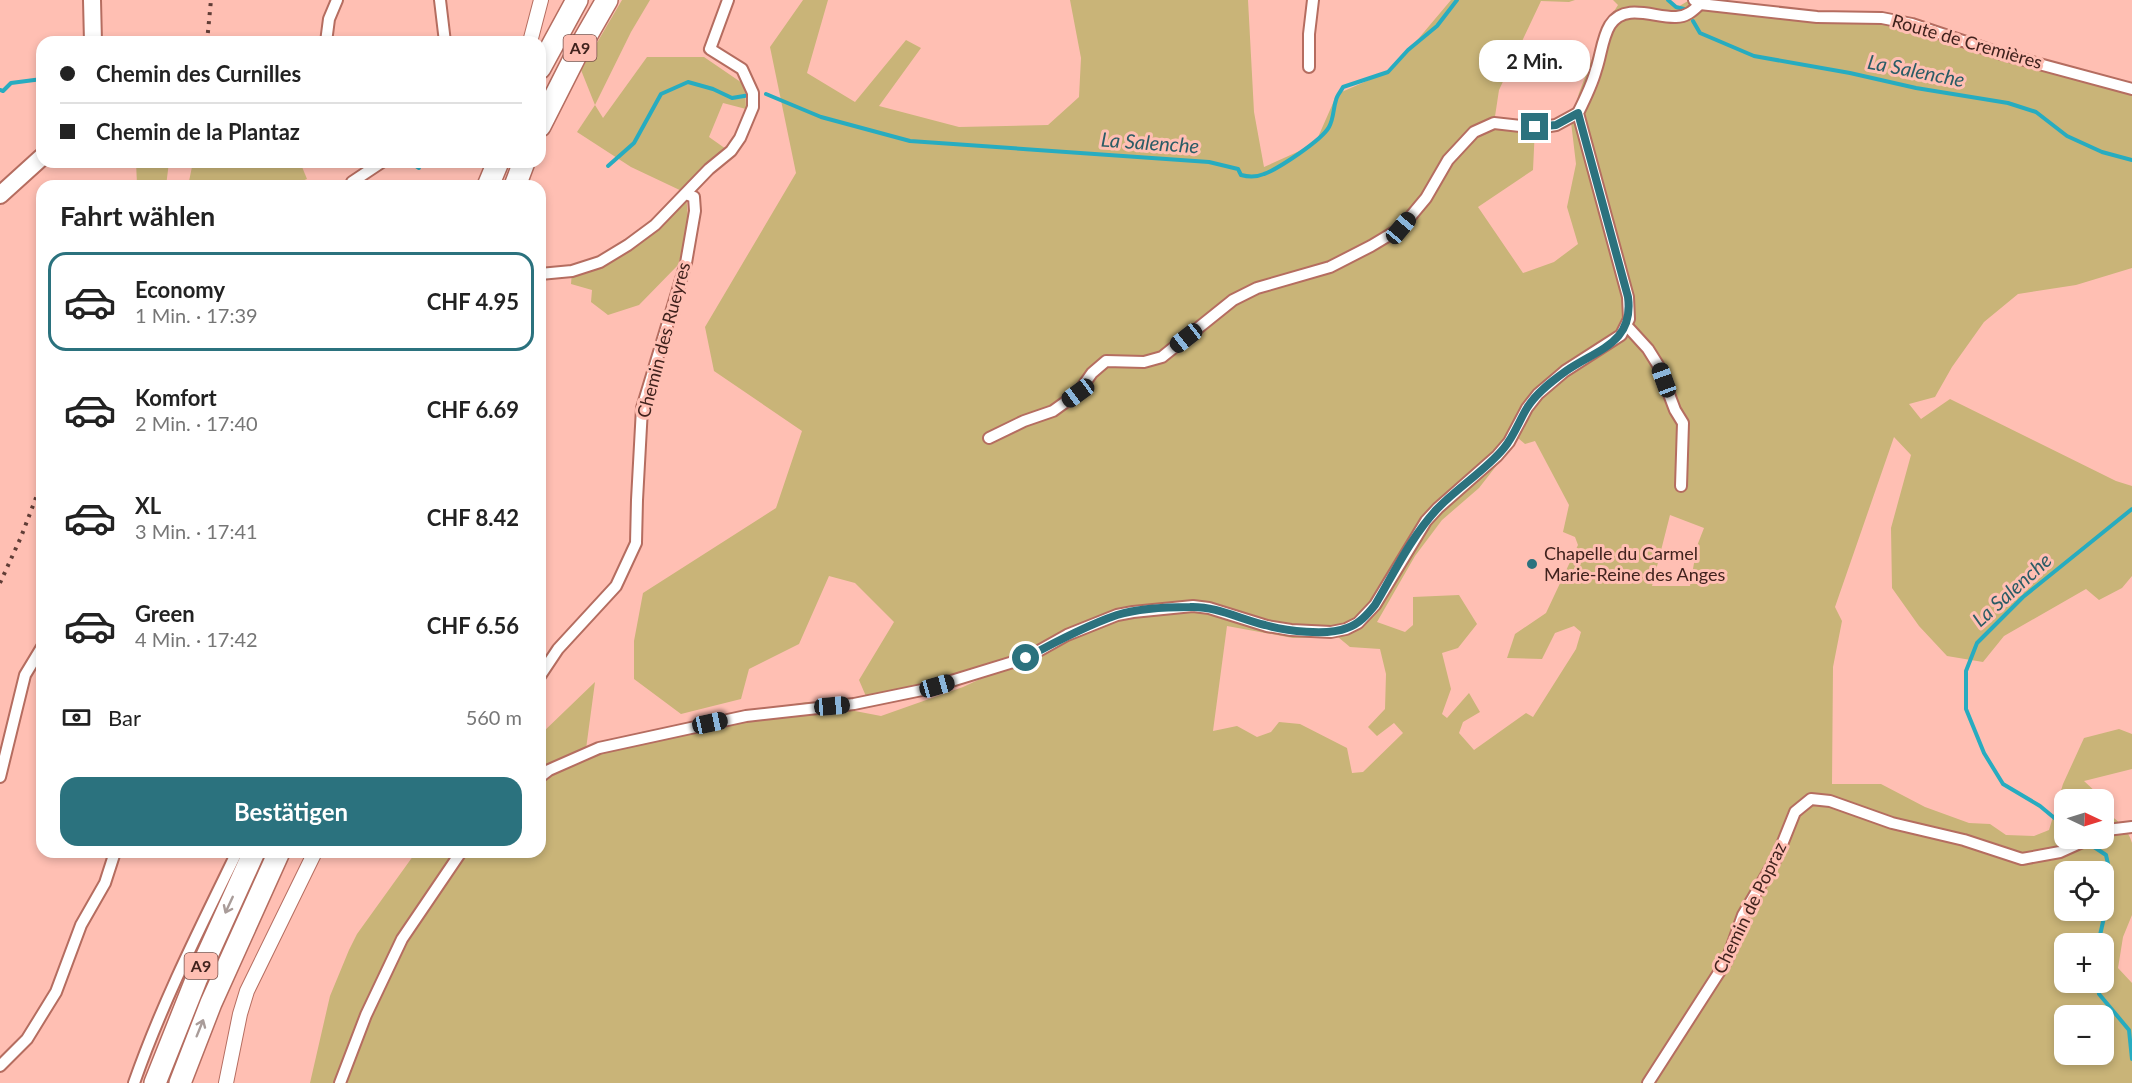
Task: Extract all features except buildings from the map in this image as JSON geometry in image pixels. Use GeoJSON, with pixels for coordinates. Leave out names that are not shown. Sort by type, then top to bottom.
{"type":"FeatureCollection","features":[{"type":"Feature","properties":{"kind":"highway","name":"A9"},"geometry":{"type":"LineString","coordinates":[[546,57],[577,0]]}},
{"type":"Feature","properties":{"kind":"highway","name":"A9"},"geometry":{"type":"LineString","coordinates":[[546,114],[607,0]]}},
{"type":"Feature","properties":{"kind":"highway","name":"A9"},"geometry":{"type":"LineString","coordinates":[[155,1083],[195,980],[251,858]]}},
{"type":"Feature","properties":{"kind":"highway","name":"A9"},"geometry":{"type":"LineString","coordinates":[[180,1083],[232,954],[276,858]]}},
{"type":"Feature","properties":{"kind":"main road"},"geometry":{"type":"LineString","coordinates":[[92,0],[93,36]]}},
{"type":"Feature","properties":{"kind":"main road"},"geometry":{"type":"LineString","coordinates":[[1,196],[36,163]]}},
{"type":"Feature","properties":{"kind":"street"},"geometry":{"type":"LineString","coordinates":[[327,36],[328,19],[338,0]]}},
{"type":"Feature","properties":{"kind":"street"},"geometry":{"type":"LineString","coordinates":[[440,0],[444,36]]}},
{"type":"Feature","properties":{"kind":"street"},"geometry":{"type":"LineString","coordinates":[[532,36],[541,0]]}},
{"type":"Feature","properties":{"kind":"street"},"geometry":{"type":"LineString","coordinates":[[546,273],[572,271],[600,262],[628,245],[655,225],[740,138],[753,107],[753,93],[742,69],[710,49],[728,0]]}},
{"type":"Feature","properties":{"kind":"street"},"geometry":{"type":"LineString","coordinates":[[1309,67],[1309,34],[1313,0]]}},
{"type":"Feature","properties":{"kind":"street"},"geometry":{"type":"LineString","coordinates":[[989,438],[1024,421],[1053,411],[1078,393],[1092,373],[1106,361],[1144,362],[1162,357],[1233,300],[1257,288],[1330,267],[1401,228],[1426,198],[1448,160],[1474,132],[1494,123],[1538,128],[1556,125],[1578,113],[1591,86],[1610,25],[1616,19],[1632,12],[1676,17],[1691,13],[1697,2]]}},
{"type":"Feature","properties":{"kind":"street","name":"Route de Cremières"},"geometry":{"type":"LineString","coordinates":[[1697,2],[1817,17],[1882,18],[1912,24],[2002,54],[2132,88]]}},
{"type":"Feature","properties":{"kind":"street"},"geometry":{"type":"LineString","coordinates":[[546,772],[598,748],[746,716],[854,704],[931,687],[1026,658],[1067,635],[1117,615],[1133,612],[1193,606],[1209,608],[1267,626],[1317,632],[1346,629],[1358,623],[1375,605],[1426,521],[1497,456],[1509,442],[1527,408],[1538,394],[1565,371],[1614,340],[1627,326],[1630,310],[1628,297],[1578,113]]}},
{"type":"Feature","properties":{"kind":"street"},"geometry":{"type":"LineString","coordinates":[[355,180],[373,168]]}},
{"type":"Feature","properties":{"kind":"street","name":"Chemin des Rueyres"},"geometry":{"type":"LineString","coordinates":[[546,667],[558,649],[616,586],[636,543],[642,408],[672,310],[691,237],[695,212],[694,197],[686,194]]}},
{"type":"Feature","properties":{"kind":"street"},"geometry":{"type":"LineString","coordinates":[[1627,326],[1648,349],[1658,365],[1675,410],[1683,423],[1681,486]]}},
{"type":"Feature","properties":{"kind":"street"},"geometry":{"type":"LineString","coordinates":[[0,777],[25,675],[36,657]]}},
{"type":"Feature","properties":{"kind":"street","name":"Chemin de Popraz"},"geometry":{"type":"LineString","coordinates":[[1648,1083],[1727,960],[1743,915],[1777,857],[1795,812],[1811,799],[1830,801],[1892,823],[1964,840],[2022,860],[2067,849]]}},
{"type":"Feature","properties":{"kind":"street"},"geometry":{"type":"LineString","coordinates":[[2114,829],[2132,827]]}},
{"type":"Feature","properties":{"kind":"street"},"geometry":{"type":"LineString","coordinates":[[0,1066],[27,1038],[56,992],[81,926],[105,883],[113,858]]}},
{"type":"Feature","properties":{"kind":"street"},"geometry":{"type":"LineString","coordinates":[[134,1083],[148,1043],[192,944],[234,858]]}},
{"type":"Feature","properties":{"kind":"street"},"geometry":{"type":"LineString","coordinates":[[226,1083],[247,991],[312,858]]}},
{"type":"Feature","properties":{"kind":"street"},"geometry":{"type":"LineString","coordinates":[[340,1083],[366,1015],[402,939],[457,858]]}},
{"type":"Feature","properties":{"kind":"shaded area"},"geometry":{"type":"Polygon","coordinates":[[[622,0],[650,0],[631,32],[595,105],[581,70],[622,0]]]}},
{"type":"Feature","properties":{"kind":"shaded area"},"geometry":{"type":"Polygon","coordinates":[[[803,0],[828,0],[807,73],[855,102],[906,40],[921,48],[879,106],[959,127],[1048,125],[1079,97],[1081,58],[1070,0],[1248,0],[1254,112],[1264,167],[1315,144],[1337,94],[1392,70],[1451,0],[1575,0],[1569,2],[1541,1],[1499,90],[1494,123],[1535,127],[1533,170],[1478,207],[1523,273],[1554,262],[1578,244],[1567,207],[1576,164],[1571,122],[1579,93],[1604,27],[1618,5],[1613,0],[1666,0],[1676,8],[1689,1],[1711,1],[1738,4],[1751,9],[1882,18],[2132,89],[2132,268],[2076,285],[2018,294],[1984,322],[1952,367],[1935,397],[1909,404],[1921,419],[1950,399],[2116,481],[2132,486],[2132,576],[2122,588],[2099,600],[2086,589],[2004,636],[1983,662],[1947,656],[1919,626],[1892,588],[1891,528],[1911,455],[1894,437],[1835,607],[1842,621],[1833,667],[1832,784],[1881,784],[1925,807],[1969,823],[1990,824],[2006,835],[2034,836],[2049,830],[2054,814],[2054,849],[2114,849],[2114,818],[2116,820],[2124,828],[2132,843],[2132,915],[2123,937],[2118,968],[2132,983],[2132,1083],[310,1083],[330,996],[349,950],[357,934],[412,858],[546,858],[546,729],[595,682],[586,749],[743,712],[808,702],[881,716],[963,687],[1019,661],[868,701],[859,680],[894,622],[855,583],[829,576],[799,644],[749,669],[741,699],[681,714],[634,679],[634,641],[643,593],[776,508],[802,431],[714,371],[705,327],[796,173],[770,47],[803,0]],[[1518,438],[1479,488],[1442,520],[1415,556],[1377,622],[1405,632],[1413,625],[1413,597],[1459,595],[1477,624],[1458,648],[1442,653],[1451,689],[1442,714],[1447,718],[1469,693],[1480,712],[1463,722],[1459,733],[1474,750],[1526,713],[1533,717],[1576,649],[1581,632],[1574,626],[1555,633],[1542,659],[1507,658],[1515,634],[1546,613],[1578,545],[1575,537],[1563,532],[1569,505],[1535,441],[1525,444],[1518,438]],[[1670,515],[1652,586],[1690,586],[1697,546],[1704,528],[1670,515]],[[1227,626],[1213,731],[1237,726],[1257,737],[1271,732],[1279,722],[1300,724],[1347,748],[1352,773],[1363,772],[1403,733],[1394,723],[1377,736],[1368,727],[1385,709],[1386,674],[1380,649],[1350,647],[1338,637],[1293,638],[1227,626]]]}},
{"type":"Feature","properties":{"kind":"shaded area"},"geometry":{"type":"Polygon","coordinates":[[[647,57],[704,57],[745,85],[746,109],[723,103],[709,137],[726,149],[686,194],[689,229],[678,265],[639,305],[608,315],[591,302],[592,290],[571,284],[572,271],[628,245],[686,193],[631,167],[577,132],[595,105],[603,118],[647,57]]]}},
{"type":"Feature","properties":{"kind":"shaded area"},"geometry":{"type":"Polygon","coordinates":[[[136,168],[168,168],[167,180],[137,180],[136,168]]]}},
{"type":"Feature","properties":{"kind":"shaded area"},"geometry":{"type":"Polygon","coordinates":[[[192,168],[302,168],[307,179],[304,180],[189,180],[192,168]]]}},
{"type":"Feature","properties":{"kind":"shaded area"},"geometry":{"type":"Polygon","coordinates":[[[2119,729],[2132,734],[2132,769],[2084,781],[2093,789],[2061,789],[2084,738],[2119,729]]]}},
{"type":"Feature","properties":{"kind":"waterway","name":"La Salenche"},"geometry":{"type":"LineString","coordinates":[[766,94],[821,117],[910,141],[1209,162],[1238,169],[1241,175],[1255,176],[1264,174],[1299,154],[1325,133],[1343,87],[1388,72],[1408,50],[1437,26],[1457,0]]}},
{"type":"Feature","properties":{"kind":"waterway","name":"La Salenche"},"geometry":{"type":"LineString","coordinates":[[1668,0],[1676,7],[1684,9]]}},
{"type":"Feature","properties":{"kind":"waterway","name":"La Salenche"},"geometry":{"type":"LineString","coordinates":[[1693,21],[1700,33],[1754,56],[1850,73],[1916,88],[2008,103],[2036,112],[2067,136],[2102,152],[2132,160]]}},
{"type":"Feature","properties":{"kind":"waterway","name":"La Salenche"},"geometry":{"type":"LineString","coordinates":[[0,90],[3,91],[11,83],[36,80]]}},
{"type":"Feature","properties":{"kind":"waterway","name":"La Salenche"},"geometry":{"type":"LineString","coordinates":[[608,166],[634,143],[661,94],[688,82],[713,89],[732,98],[750,95]]}},
{"type":"Feature","properties":{"kind":"waterway","name":"La Salenche"},"geometry":{"type":"LineString","coordinates":[[2054,818],[2040,806],[2003,784],[1984,753],[1966,709],[1966,671],[1977,643],[2023,597],[2132,509]]}},
{"type":"Feature","properties":{"kind":"waterway","name":"La Salenche"},"geometry":{"type":"LineString","coordinates":[[2097,849],[2106,855],[2112,882],[2100,933]]}},
{"type":"Feature","properties":{"kind":"waterway","name":"La Salenche"},"geometry":{"type":"LineString","coordinates":[[2099,993],[2129,1030],[2132,1059]]}},
{"type":"Feature","properties":{"kind":"railway"},"geometry":{"type":"LineString","coordinates":[[208,36],[211,0]]}},
{"type":"Feature","properties":{"kind":"railway"},"geometry":{"type":"LineString","coordinates":[[0,583],[36,498]]}},
{"type":"Feature","properties":{"kind":"place","name":"Chapelle du Carmel Marie-Reine des Anges"},"geometry":{"type":"Point","coordinates":[1532,564]}},
{"type":"Feature","properties":{"kind":"route"},"geometry":{"type":"LineString","coordinates":[[1026,658],[1067,635],[1117,615],[1133,612],[1193,606],[1209,608],[1267,626],[1317,632],[1346,629],[1366,616],[1426,521],[1497,456],[1509,442],[1527,408],[1538,394],[1565,371],[1621,335],[1627,326],[1630,310],[1628,297],[1578,113],[1556,125],[1535,127]]}}]}
